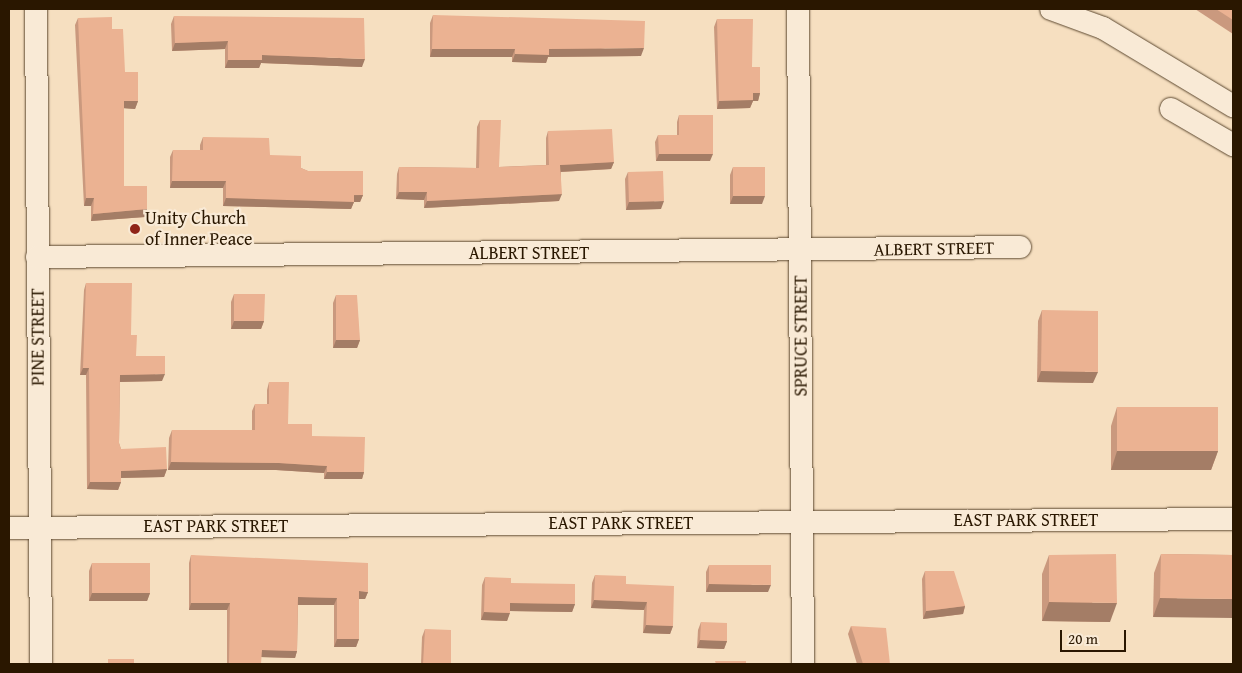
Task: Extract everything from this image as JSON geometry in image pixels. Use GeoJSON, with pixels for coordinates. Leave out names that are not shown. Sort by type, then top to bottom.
{"type":"FeatureCollection","features":[{"type":"Feature","properties":{"kind":"street","name":"PINE STREET"},"geometry":{"type":"LineString","coordinates":[[36,9],[41,664]]}},
{"type":"Feature","properties":{"kind":"street","name":"SPRUCE STREET"},"geometry":{"type":"LineString","coordinates":[[798,9],[803,664]]}},
{"type":"Feature","properties":{"kind":"street"},"geometry":{"type":"LineString","coordinates":[[1050,9],[1103,28],[1233,106]]}},
{"type":"Feature","properties":{"kind":"street"},"geometry":{"type":"LineString","coordinates":[[1172,109],[1233,145]]}},
{"type":"Feature","properties":{"kind":"street","name":"ALBERT STREET"},"geometry":{"type":"LineString","coordinates":[[37,257],[801,251],[1020,247]]}},
{"type":"Feature","properties":{"kind":"street","name":"EAST PARK STREET"},"geometry":{"type":"LineString","coordinates":[[9,528],[1233,519]]}},
{"type":"Feature","properties":{"kind":"building"},"geometry":{"type":"Polygon","coordinates":[[[1216,9],[1233,9],[1233,20],[1216,9]]]}},
{"type":"Feature","properties":{"kind":"building"},"geometry":{"type":"Polygon","coordinates":[[[433,15],[645,21],[644,48],[549,49],[549,55],[515,54],[515,49],[432,49],[433,15]]]}},
{"type":"Feature","properties":{"kind":"building"},"geometry":{"type":"Polygon","coordinates":[[[174,16],[364,18],[365,59],[262,55],[262,60],[228,60],[228,41],[175,43],[174,16]]]}},
{"type":"Feature","properties":{"kind":"building"},"geometry":{"type":"Polygon","coordinates":[[[112,17],[112,29],[123,29],[125,72],[138,72],[138,101],[124,101],[124,186],[147,186],[147,209],[93,214],[94,198],[86,198],[78,18],[112,17]]]}},
{"type":"Feature","properties":{"kind":"building"},"geometry":{"type":"Polygon","coordinates":[[[717,19],[753,19],[752,67],[760,67],[760,93],[753,93],[753,100],[719,101],[717,19]]]}},
{"type":"Feature","properties":{"kind":"building"},"geometry":{"type":"Polygon","coordinates":[[[679,115],[713,115],[713,154],[659,154],[658,135],[679,135],[679,115]]]}},
{"type":"Feature","properties":{"kind":"building"},"geometry":{"type":"Polygon","coordinates":[[[480,120],[501,120],[499,167],[549,165],[548,131],[612,129],[614,162],[560,165],[562,194],[427,201],[427,192],[399,192],[399,167],[479,168],[480,120]]]}},
{"type":"Feature","properties":{"kind":"building"},"geometry":{"type":"Polygon","coordinates":[[[203,137],[269,138],[270,155],[301,156],[301,168],[308,171],[363,171],[363,195],[354,195],[354,202],[226,198],[226,181],[172,181],[173,150],[203,150],[203,137]]]}},
{"type":"Feature","properties":{"kind":"building"},"geometry":{"type":"Polygon","coordinates":[[[733,167],[765,167],[765,196],[733,196],[733,167]]]}},
{"type":"Feature","properties":{"kind":"building"},"geometry":{"type":"Polygon","coordinates":[[[663,171],[664,201],[629,202],[628,172],[663,171]]]}},
{"type":"Feature","properties":{"kind":"building"},"geometry":{"type":"Polygon","coordinates":[[[86,283],[132,283],[131,335],[137,335],[136,356],[165,356],[165,374],[120,375],[119,443],[121,449],[166,447],[167,469],[121,471],[121,482],[90,482],[89,368],[83,368],[86,283]]]}},
{"type":"Feature","properties":{"kind":"building"},"geometry":{"type":"Polygon","coordinates":[[[234,294],[265,294],[264,321],[234,321],[234,294]]]}},
{"type":"Feature","properties":{"kind":"building"},"geometry":{"type":"Polygon","coordinates":[[[336,295],[357,295],[360,340],[336,340],[336,295]]]}},
{"type":"Feature","properties":{"kind":"building"},"geometry":{"type":"Polygon","coordinates":[[[1042,310],[1098,311],[1098,372],[1041,371],[1042,310]]]}},
{"type":"Feature","properties":{"kind":"building"},"geometry":{"type":"Polygon","coordinates":[[[269,382],[289,382],[288,424],[312,424],[312,436],[365,437],[364,472],[327,472],[327,466],[279,463],[171,462],[172,430],[255,430],[255,404],[269,404],[269,382]]]}},
{"type":"Feature","properties":{"kind":"building"},"geometry":{"type":"Polygon","coordinates":[[[1117,407],[1218,407],[1218,451],[1117,451],[1117,407]]]}},
{"type":"Feature","properties":{"kind":"building"},"geometry":{"type":"Polygon","coordinates":[[[1116,554],[1117,603],[1049,602],[1049,555],[1116,554]]]}},
{"type":"Feature","properties":{"kind":"building"},"geometry":{"type":"Polygon","coordinates":[[[1161,554],[1233,555],[1233,599],[1160,598],[1161,554]]]}},
{"type":"Feature","properties":{"kind":"building"},"geometry":{"type":"Polygon","coordinates":[[[191,555],[368,563],[368,592],[359,591],[359,639],[337,639],[337,598],[298,597],[297,651],[262,650],[261,664],[229,663],[230,603],[191,603],[191,555]]]}},
{"type":"Feature","properties":{"kind":"building"},"geometry":{"type":"Polygon","coordinates":[[[92,563],[150,563],[150,593],[92,593],[92,563]]]}},
{"type":"Feature","properties":{"kind":"building"},"geometry":{"type":"Polygon","coordinates":[[[709,565],[771,565],[771,585],[709,584],[709,565]]]}},
{"type":"Feature","properties":{"kind":"building"},"geometry":{"type":"Polygon","coordinates":[[[925,571],[954,571],[965,606],[926,611],[925,571]]]}},
{"type":"Feature","properties":{"kind":"building"},"geometry":{"type":"Polygon","coordinates":[[[595,575],[626,576],[626,584],[674,586],[673,626],[646,625],[647,602],[594,600],[595,575]]]}},
{"type":"Feature","properties":{"kind":"building"},"geometry":{"type":"Polygon","coordinates":[[[485,577],[511,578],[511,583],[575,584],[575,604],[510,603],[510,613],[484,612],[485,577]]]}},
{"type":"Feature","properties":{"kind":"building"},"geometry":{"type":"Polygon","coordinates":[[[701,622],[727,623],[727,641],[700,640],[701,622]]]}},
{"type":"Feature","properties":{"kind":"building"},"geometry":{"type":"Polygon","coordinates":[[[851,626],[886,628],[890,664],[863,664],[851,626]]]}},
{"type":"Feature","properties":{"kind":"building"},"geometry":{"type":"Polygon","coordinates":[[[425,629],[451,630],[451,664],[423,664],[425,629]]]}},
{"type":"Feature","properties":{"kind":"building"},"geometry":{"type":"Polygon","coordinates":[[[108,659],[134,659],[134,664],[108,664],[108,659]]]}},
{"type":"Feature","properties":{"kind":"building"},"geometry":{"type":"Polygon","coordinates":[[[715,661],[746,661],[746,664],[716,664],[715,661]]]}},
{"type":"Feature","properties":{"kind":"place","name":"Unity Church of Inner Peace"},"geometry":{"type":"Point","coordinates":[135,229]}}]}
